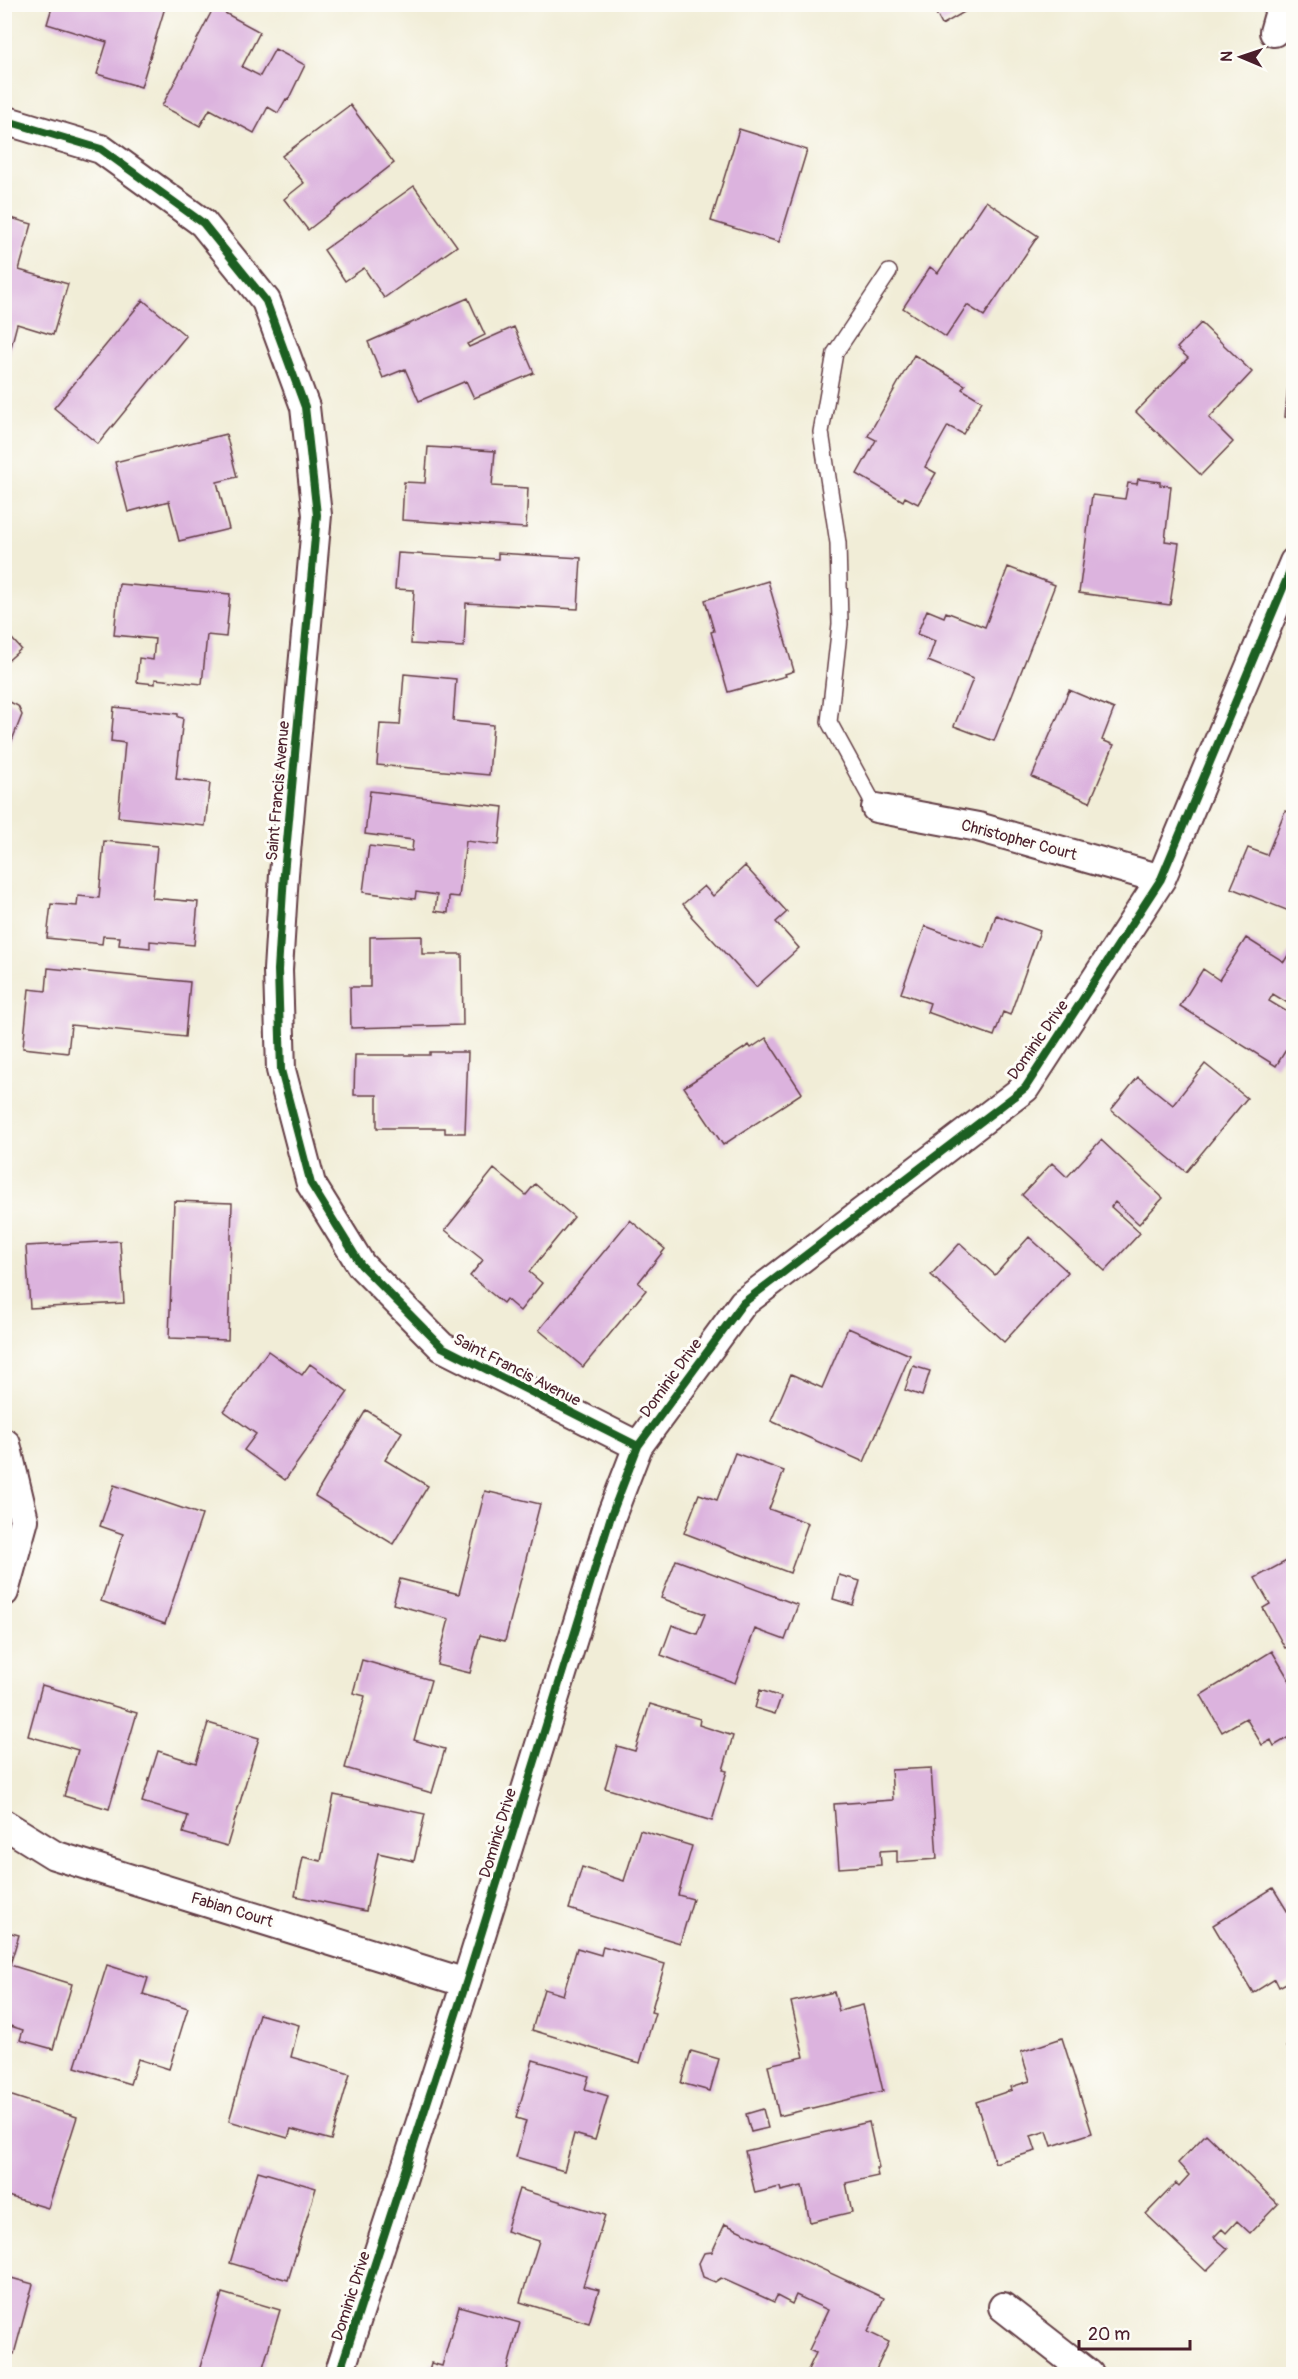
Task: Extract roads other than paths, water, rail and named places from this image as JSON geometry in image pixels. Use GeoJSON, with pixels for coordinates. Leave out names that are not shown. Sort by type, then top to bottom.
{"type":"FeatureCollection","features":[{"type":"Feature","properties":{"kind":"street"},"geometry":{"type":"LineString","coordinates":[[1274,32],[1282,4]]}},
{"type":"Feature","properties":{"kind":"street","name":"Saint Francis Avenue"},"geometry":{"type":"LineString","coordinates":[[4,120],[101,149],[202,223],[266,301],[304,406],[317,516],[284,873],[278,970],[281,1070],[311,1184],[361,1265],[442,1347],[638,1446]]}},
{"type":"Feature","properties":{"kind":"street","name":"Dominic Drive"},"geometry":{"type":"LineString","coordinates":[[339,2374],[466,1983],[611,1516],[638,1446],[743,1303],[1025,1088],[1161,879],[1293,562]]}},
{"type":"Feature","properties":{"kind":"street","name":"Christopher Court"},"geometry":{"type":"LineString","coordinates":[[876,808],[978,827],[1161,879]]}},
{"type":"Feature","properties":{"kind":"street"},"geometry":{"type":"LineString","coordinates":[[4,1592],[24,1520],[6,1444]]}},
{"type":"Feature","properties":{"kind":"street","name":"Fabian Court"},"geometry":{"type":"LineString","coordinates":[[4,1824],[54,1855],[466,1983]]}},
{"type":"Feature","properties":{"kind":"street"},"geometry":{"type":"LineString","coordinates":[[1003,2307],[1089,2374]]}},
{"type":"Feature","properties":{"kind":"lane"},"geometry":{"type":"LineString","coordinates":[[876,808],[829,722],[840,624],[838,543],[821,432],[835,352],[890,272]]}}]}
